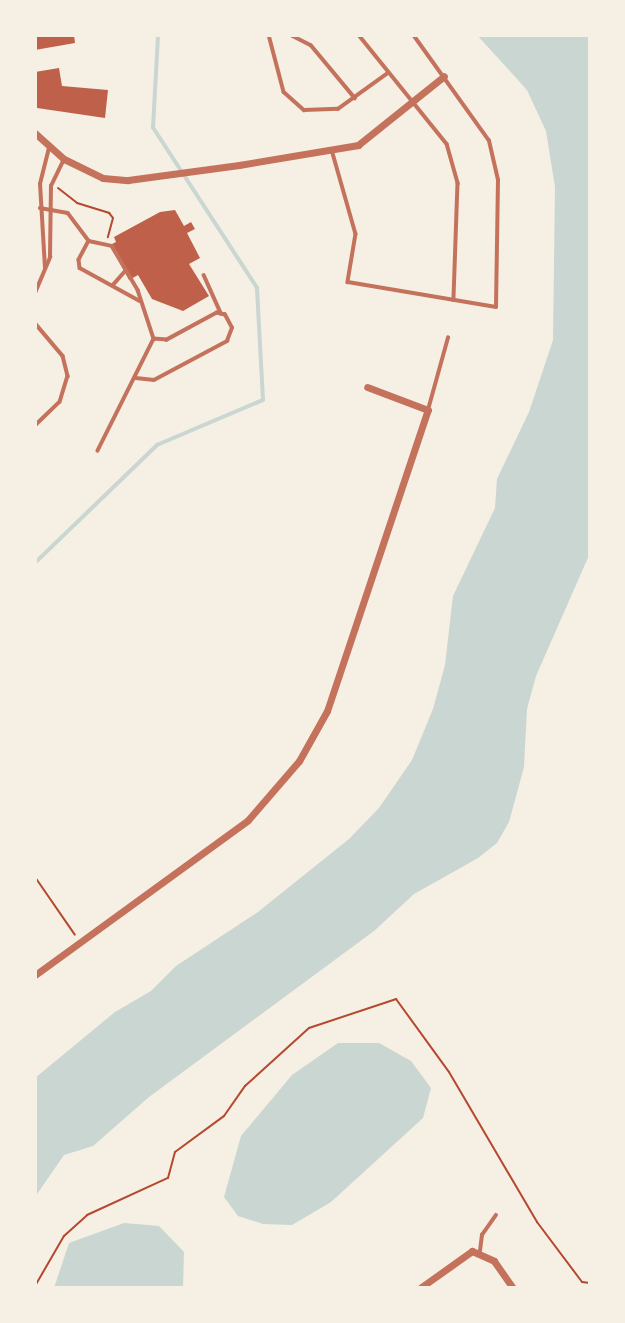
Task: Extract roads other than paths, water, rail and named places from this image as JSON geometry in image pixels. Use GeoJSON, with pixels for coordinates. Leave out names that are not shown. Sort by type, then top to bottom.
{"type":"FeatureCollection","features":[{"type":"Feature","properties":{"kind":"street"},"geometry":{"type":"LineString","coordinates":[[35,133],[48,148],[64,159],[103,178],[134,179],[198,171],[358,145],[412,105],[444,76]]}},
{"type":"Feature","properties":{"kind":"street"},"geometry":{"type":"LineString","coordinates":[[35,975],[248,820],[299,761],[327,711],[428,410],[367,387]]}},
{"type":"Feature","properties":{"kind":"street"},"geometry":{"type":"LineString","coordinates":[[420,1288],[459,1257],[480,1251],[494,1261],[513,1288]]}},
{"type":"Feature","properties":{"kind":"lane"},"geometry":{"type":"LineString","coordinates":[[269,35],[279,78],[293,104],[304,110],[329,112],[355,98],[388,73]]}},
{"type":"Feature","properties":{"kind":"lane"},"geometry":{"type":"LineString","coordinates":[[291,35],[311,45],[355,98]]}},
{"type":"Feature","properties":{"kind":"lane"},"geometry":{"type":"LineString","coordinates":[[359,35],[412,105],[447,144],[458,183],[454,300]]}},
{"type":"Feature","properties":{"kind":"lane"},"geometry":{"type":"LineString","coordinates":[[331,150],[356,234],[348,282],[496,307],[498,180],[489,141],[413,35]]}},
{"type":"Feature","properties":{"kind":"lane"},"geometry":{"type":"LineString","coordinates":[[45,270],[40,184],[48,148]]}},
{"type":"Feature","properties":{"kind":"lane"},"geometry":{"type":"LineString","coordinates":[[35,293],[50,257],[48,209],[51,186],[64,159]]}},
{"type":"Feature","properties":{"kind":"lane"},"geometry":{"type":"LineString","coordinates":[[40,208],[74,217],[89,241],[112,246],[142,302],[154,339],[99,451]]}},
{"type":"Feature","properties":{"kind":"lane"},"geometry":{"type":"LineString","coordinates":[[89,241],[78,266],[142,302]]}},
{"type":"Feature","properties":{"kind":"lane"},"geometry":{"type":"LineString","coordinates":[[113,285],[125,271]]}},
{"type":"Feature","properties":{"kind":"lane"},"geometry":{"type":"LineString","coordinates":[[135,378],[154,380],[227,341],[232,328],[204,275]]}},
{"type":"Feature","properties":{"kind":"lane"},"geometry":{"type":"LineString","coordinates":[[154,339],[167,340],[222,313]]}},
{"type":"Feature","properties":{"kind":"lane"},"geometry":{"type":"LineString","coordinates":[[35,323],[63,356],[68,376],[60,402],[35,426]]}},
{"type":"Feature","properties":{"kind":"lane"},"geometry":{"type":"LineString","coordinates":[[428,410],[448,338]]}},
{"type":"Feature","properties":{"kind":"lane"},"geometry":{"type":"LineString","coordinates":[[480,1251],[482,1236],[496,1214]]}},
{"type":"Feature","properties":{"kind":"waterway"},"geometry":{"type":"LineString","coordinates":[[35,563],[157,445],[263,400],[257,288],[153,128],[158,35]]}}]}
